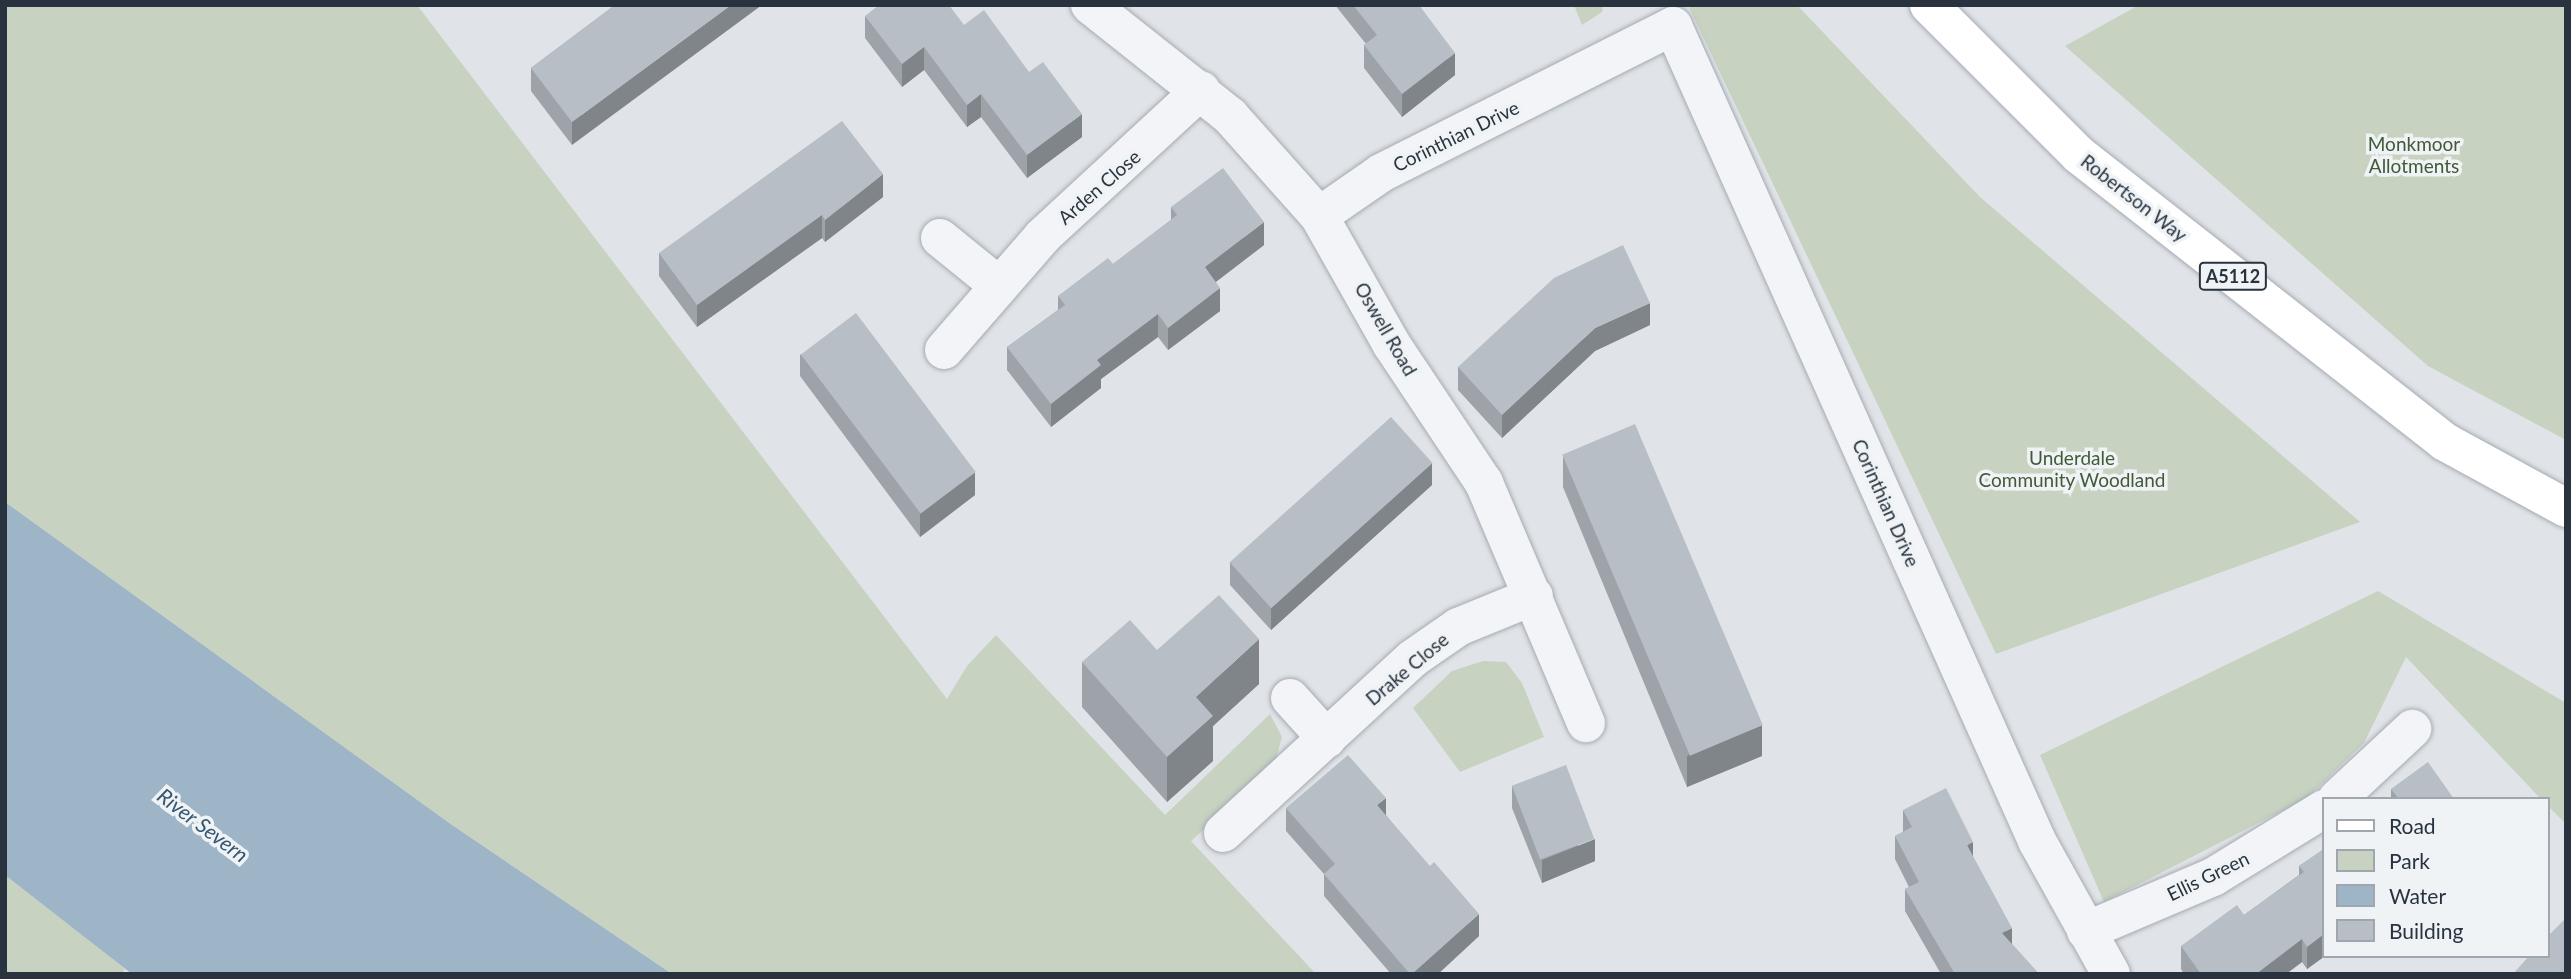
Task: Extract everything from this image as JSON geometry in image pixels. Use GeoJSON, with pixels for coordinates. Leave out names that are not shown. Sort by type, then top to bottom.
{"type":"FeatureCollection","features":[{"type":"Feature","properties":{"kind":"main road","name":"Robertson Way"},"geometry":{"type":"LineString","coordinates":[[1929,5],[2079,155],[2445,442],[2566,508]]}},
{"type":"Feature","properties":{"kind":"street","name":"Oswell Road"},"geometry":{"type":"LineString","coordinates":[[1090,5],[1201,90],[1319,216],[1392,345],[1484,483],[1586,723]]}},
{"type":"Feature","properties":{"kind":"street","name":"Corinthian Drive"},"geometry":{"type":"LineString","coordinates":[[1319,216],[1381,173],[1668,16],[2037,841],[2111,974]]}},
{"type":"Feature","properties":{"kind":"street","name":"Arden Close"},"geometry":{"type":"LineString","coordinates":[[944,350],[1043,236],[1201,90]]}},
{"type":"Feature","properties":{"kind":"street"},"geometry":{"type":"LineString","coordinates":[[940,238],[998,285]]}},
{"type":"Feature","properties":{"kind":"street","name":"Drake Close"},"geometry":{"type":"LineString","coordinates":[[1223,832],[1412,659],[1458,627],[1534,596]]}},
{"type":"Feature","properties":{"kind":"street"},"geometry":{"type":"LineString","coordinates":[[1290,698],[1327,739]]}},
{"type":"Feature","properties":{"kind":"street"},"geometry":{"type":"LineString","coordinates":[[2339,797],[2412,729]]}},
{"type":"Feature","properties":{"kind":"street","name":"Ellis Green"},"geometry":{"type":"LineString","coordinates":[[2086,931],[2213,877],[2322,810]]}},
{"type":"Feature","properties":{"kind":"green space"},"geometry":{"type":"Polygon","coordinates":[[[5,5],[417,5],[947,699],[967,666],[996,635],[1165,815],[1270,714],[1282,737],[1274,766],[1191,841],[1316,974],[672,974],[452,825],[5,502],[5,5]]]}},
{"type":"Feature","properties":{"kind":"green space"},"geometry":{"type":"Polygon","coordinates":[[[1574,5],[1603,5],[1602,12],[1582,25],[1574,5]]]}},
{"type":"Feature","properties":{"kind":"green space","name":"Underdale Community Woodland"},"geometry":{"type":"Polygon","coordinates":[[[1688,5],[1797,5],[1980,197],[2360,522],[1996,654],[1688,5]]]}},
{"type":"Feature","properties":{"kind":"green space","name":"Monkmoor Allotments"},"geometry":{"type":"Polygon","coordinates":[[[2139,5],[2566,5],[2566,440],[2428,366],[2065,46],[2139,5]]]}},
{"type":"Feature","properties":{"kind":"green space"},"geometry":{"type":"Polygon","coordinates":[[[2378,591],[2566,703],[2566,824],[2550,808],[2550,797],[2539,797],[2406,657],[2364,743],[2307,798],[2104,902],[2040,755],[2378,591]]]}},
{"type":"Feature","properties":{"kind":"green space"},"geometry":{"type":"Polygon","coordinates":[[[1483,661],[1506,662],[1522,683],[1544,737],[1460,772],[1413,708],[1452,671],[1483,661]]]}},
{"type":"Feature","properties":{"kind":"green space"},"geometry":{"type":"Polygon","coordinates":[[[5,875],[125,969],[121,974],[5,974],[5,875]]]}},
{"type":"Feature","properties":{"kind":"water","name":"River Severn"},"geometry":{"type":"Polygon","coordinates":[[[5,502],[452,825],[672,974],[132,974],[5,875],[5,502]]]}},
{"type":"Feature","properties":{"kind":"building"},"geometry":{"type":"Polygon","coordinates":[[[615,5],[731,5],[572,122],[531,68],[615,5]]]}},
{"type":"Feature","properties":{"kind":"building"},"geometry":{"type":"Polygon","coordinates":[[[879,5],[949,5],[964,25],[984,10],[1029,72],[1043,62],[1082,114],[1027,155],[981,94],[967,105],[924,47],[902,64],[865,16],[879,5]]]}},
{"type":"Feature","properties":{"kind":"building"},"geometry":{"type":"Polygon","coordinates":[[[1353,5],[1419,5],[1455,53],[1402,94],[1364,45],[1377,35],[1353,5]]]}},
{"type":"Feature","properties":{"kind":"building"},"geometry":{"type":"Polygon","coordinates":[[[842,121],[883,174],[825,220],[822,215],[697,305],[659,253],[842,121]]]}},
{"type":"Feature","properties":{"kind":"building"},"geometry":{"type":"Polygon","coordinates":[[[1223,168],[1264,222],[1205,267],[1220,288],[1168,328],[1158,314],[1097,360],[1101,365],[1051,404],[1007,347],[1065,305],[1058,296],[1108,258],[1113,264],[1177,215],[1171,207],[1223,168]]]}},
{"type":"Feature","properties":{"kind":"building"},"geometry":{"type":"Polygon","coordinates":[[[1623,245],[1650,303],[1595,328],[1502,415],[1458,367],[1554,278],[1623,245]]]}},
{"type":"Feature","properties":{"kind":"building"},"geometry":{"type":"Polygon","coordinates":[[[856,313],[976,472],[921,513],[801,355],[856,313]]]}},
{"type":"Feature","properties":{"kind":"building"},"geometry":{"type":"Polygon","coordinates":[[[1391,417],[1432,463],[1271,608],[1230,562],[1391,417]]]}},
{"type":"Feature","properties":{"kind":"building"},"geometry":{"type":"Polygon","coordinates":[[[1635,424],[1763,725],[1690,756],[1562,455],[1635,424]]]}},
{"type":"Feature","properties":{"kind":"building"},"geometry":{"type":"Polygon","coordinates":[[[1219,595],[1259,639],[1196,697],[1213,716],[1167,757],[1082,662],[1130,620],[1157,650],[1219,595]]]}},
{"type":"Feature","properties":{"kind":"building"},"geometry":{"type":"Polygon","coordinates":[[[1348,755],[1386,798],[1377,805],[1430,866],[1434,862],[1479,914],[1412,974],[1324,874],[1335,864],[1286,808],[1348,755]]]}},
{"type":"Feature","properties":{"kind":"building"},"geometry":{"type":"Polygon","coordinates":[[[2428,762],[2453,797],[2397,797],[2391,789],[2428,762]]]}},
{"type":"Feature","properties":{"kind":"building"},"geometry":{"type":"Polygon","coordinates":[[[1566,765],[1594,839],[1540,860],[1512,786],[1566,765]]]}},
{"type":"Feature","properties":{"kind":"building"},"geometry":{"type":"Polygon","coordinates":[[[1946,788],[1973,842],[1967,845],[2012,928],[2002,933],[2039,974],[1955,974],[1905,889],[1919,882],[1895,836],[1912,827],[1903,810],[1946,788]]]}},
{"type":"Feature","properties":{"kind":"building"},"geometry":{"type":"Polygon","coordinates":[[[2322,850],[2322,936],[2307,947],[2302,939],[2256,974],[2201,974],[2181,946],[2237,905],[2244,915],[2304,872],[2299,866],[2322,850]]]}},
{"type":"Feature","properties":{"kind":"building"},"geometry":{"type":"Polygon","coordinates":[[[2566,918],[2566,974],[2513,974],[2527,958],[2550,958],[2550,934],[2566,918]]]}}]}
